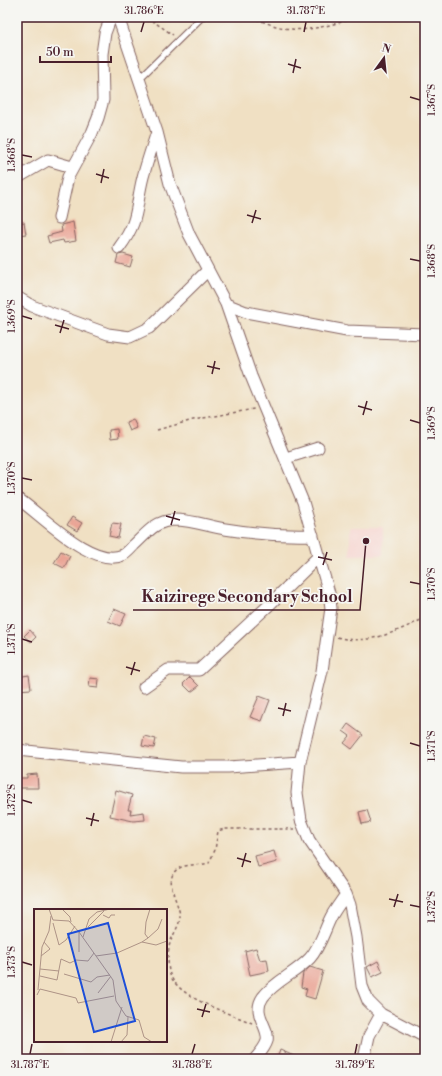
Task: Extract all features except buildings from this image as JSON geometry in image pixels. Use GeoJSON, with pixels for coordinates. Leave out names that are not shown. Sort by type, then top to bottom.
{"type":"FeatureCollection","features":[{"type":"Feature","properties":{"kind":"street"},"geometry":{"type":"LineString","coordinates":[[59,218],[68,176],[92,133],[100,112],[103,100],[102,54],[105,33],[111,17]]}},
{"type":"Feature","properties":{"kind":"street"},"geometry":{"type":"LineString","coordinates":[[118,17],[156,132],[170,184],[189,234],[207,271],[226,304],[251,376],[286,458],[313,535],[329,593],[331,608],[322,670],[300,762],[297,793],[300,813],[309,840],[346,894],[350,905],[356,937],[362,986],[368,1001],[381,1014],[425,1037]]}},
{"type":"Feature","properties":{"kind":"street"},"geometry":{"type":"LineString","coordinates":[[119,248],[130,233],[135,222],[142,179],[156,132]]}},
{"type":"Feature","properties":{"kind":"street"},"geometry":{"type":"LineString","coordinates":[[17,178],[48,160],[72,167]]}},
{"type":"Feature","properties":{"kind":"street"},"geometry":{"type":"LineString","coordinates":[[17,297],[32,306],[108,334],[130,337],[150,328],[207,271]]}},
{"type":"Feature","properties":{"kind":"street"},"geometry":{"type":"LineString","coordinates":[[226,304],[246,312],[267,317],[348,331],[425,334]]}},
{"type":"Feature","properties":{"kind":"street"},"geometry":{"type":"LineString","coordinates":[[286,458],[318,448]]}},
{"type":"Feature","properties":{"kind":"street"},"geometry":{"type":"LineString","coordinates":[[17,498],[86,551],[110,557],[123,555],[146,532],[159,523],[173,520],[246,533],[290,536],[313,535]]}},
{"type":"Feature","properties":{"kind":"street"},"geometry":{"type":"LineString","coordinates":[[144,687],[168,670],[199,670],[319,556]]}},
{"type":"Feature","properties":{"kind":"street"},"geometry":{"type":"LineString","coordinates":[[17,750],[181,767],[228,767],[300,762]]}},
{"type":"Feature","properties":{"kind":"street"},"geometry":{"type":"LineString","coordinates":[[255,1059],[266,1044],[266,1033],[260,1019],[259,1009],[262,998],[273,987],[310,958],[318,948],[332,915],[346,894]]}},
{"type":"Feature","properties":{"kind":"street"},"geometry":{"type":"LineString","coordinates":[[364,1059],[369,1036],[381,1014]]}},
{"type":"Feature","properties":{"kind":"lane"},"geometry":{"type":"LineString","coordinates":[[139,79],[202,17]]}},
{"type":"Feature","properties":{"kind":"path"},"geometry":{"type":"LineString","coordinates":[[147,17],[180,40]]}},
{"type":"Feature","properties":{"kind":"path"},"geometry":{"type":"LineString","coordinates":[[251,17],[276,26],[293,30],[309,29],[362,17]]}},
{"type":"Feature","properties":{"kind":"path"},"geometry":{"type":"LineString","coordinates":[[157,430],[193,420],[238,413],[264,406]]}},
{"type":"Feature","properties":{"kind":"path"},"geometry":{"type":"LineString","coordinates":[[328,634],[346,640],[360,641],[379,637],[425,618]]}},
{"type":"Feature","properties":{"kind":"path"},"geometry":{"type":"LineString","coordinates":[[263,1027],[185,993],[170,976],[168,964],[170,947],[179,923],[180,915],[173,896],[172,881],[178,869],[185,866],[209,863],[216,850],[218,831],[224,828],[305,829]]}},
{"type":"Feature","properties":{"kind":"shaded area"},"geometry":{"type":"Polygon","coordinates":[[[350,527],[383,527],[383,555],[350,555],[350,527]]]}},
{"type":"Feature","properties":{"kind":"place","name":"Kaizirege Secondary School"},"geometry":{"type":"Point","coordinates":[366,541]}}]}
